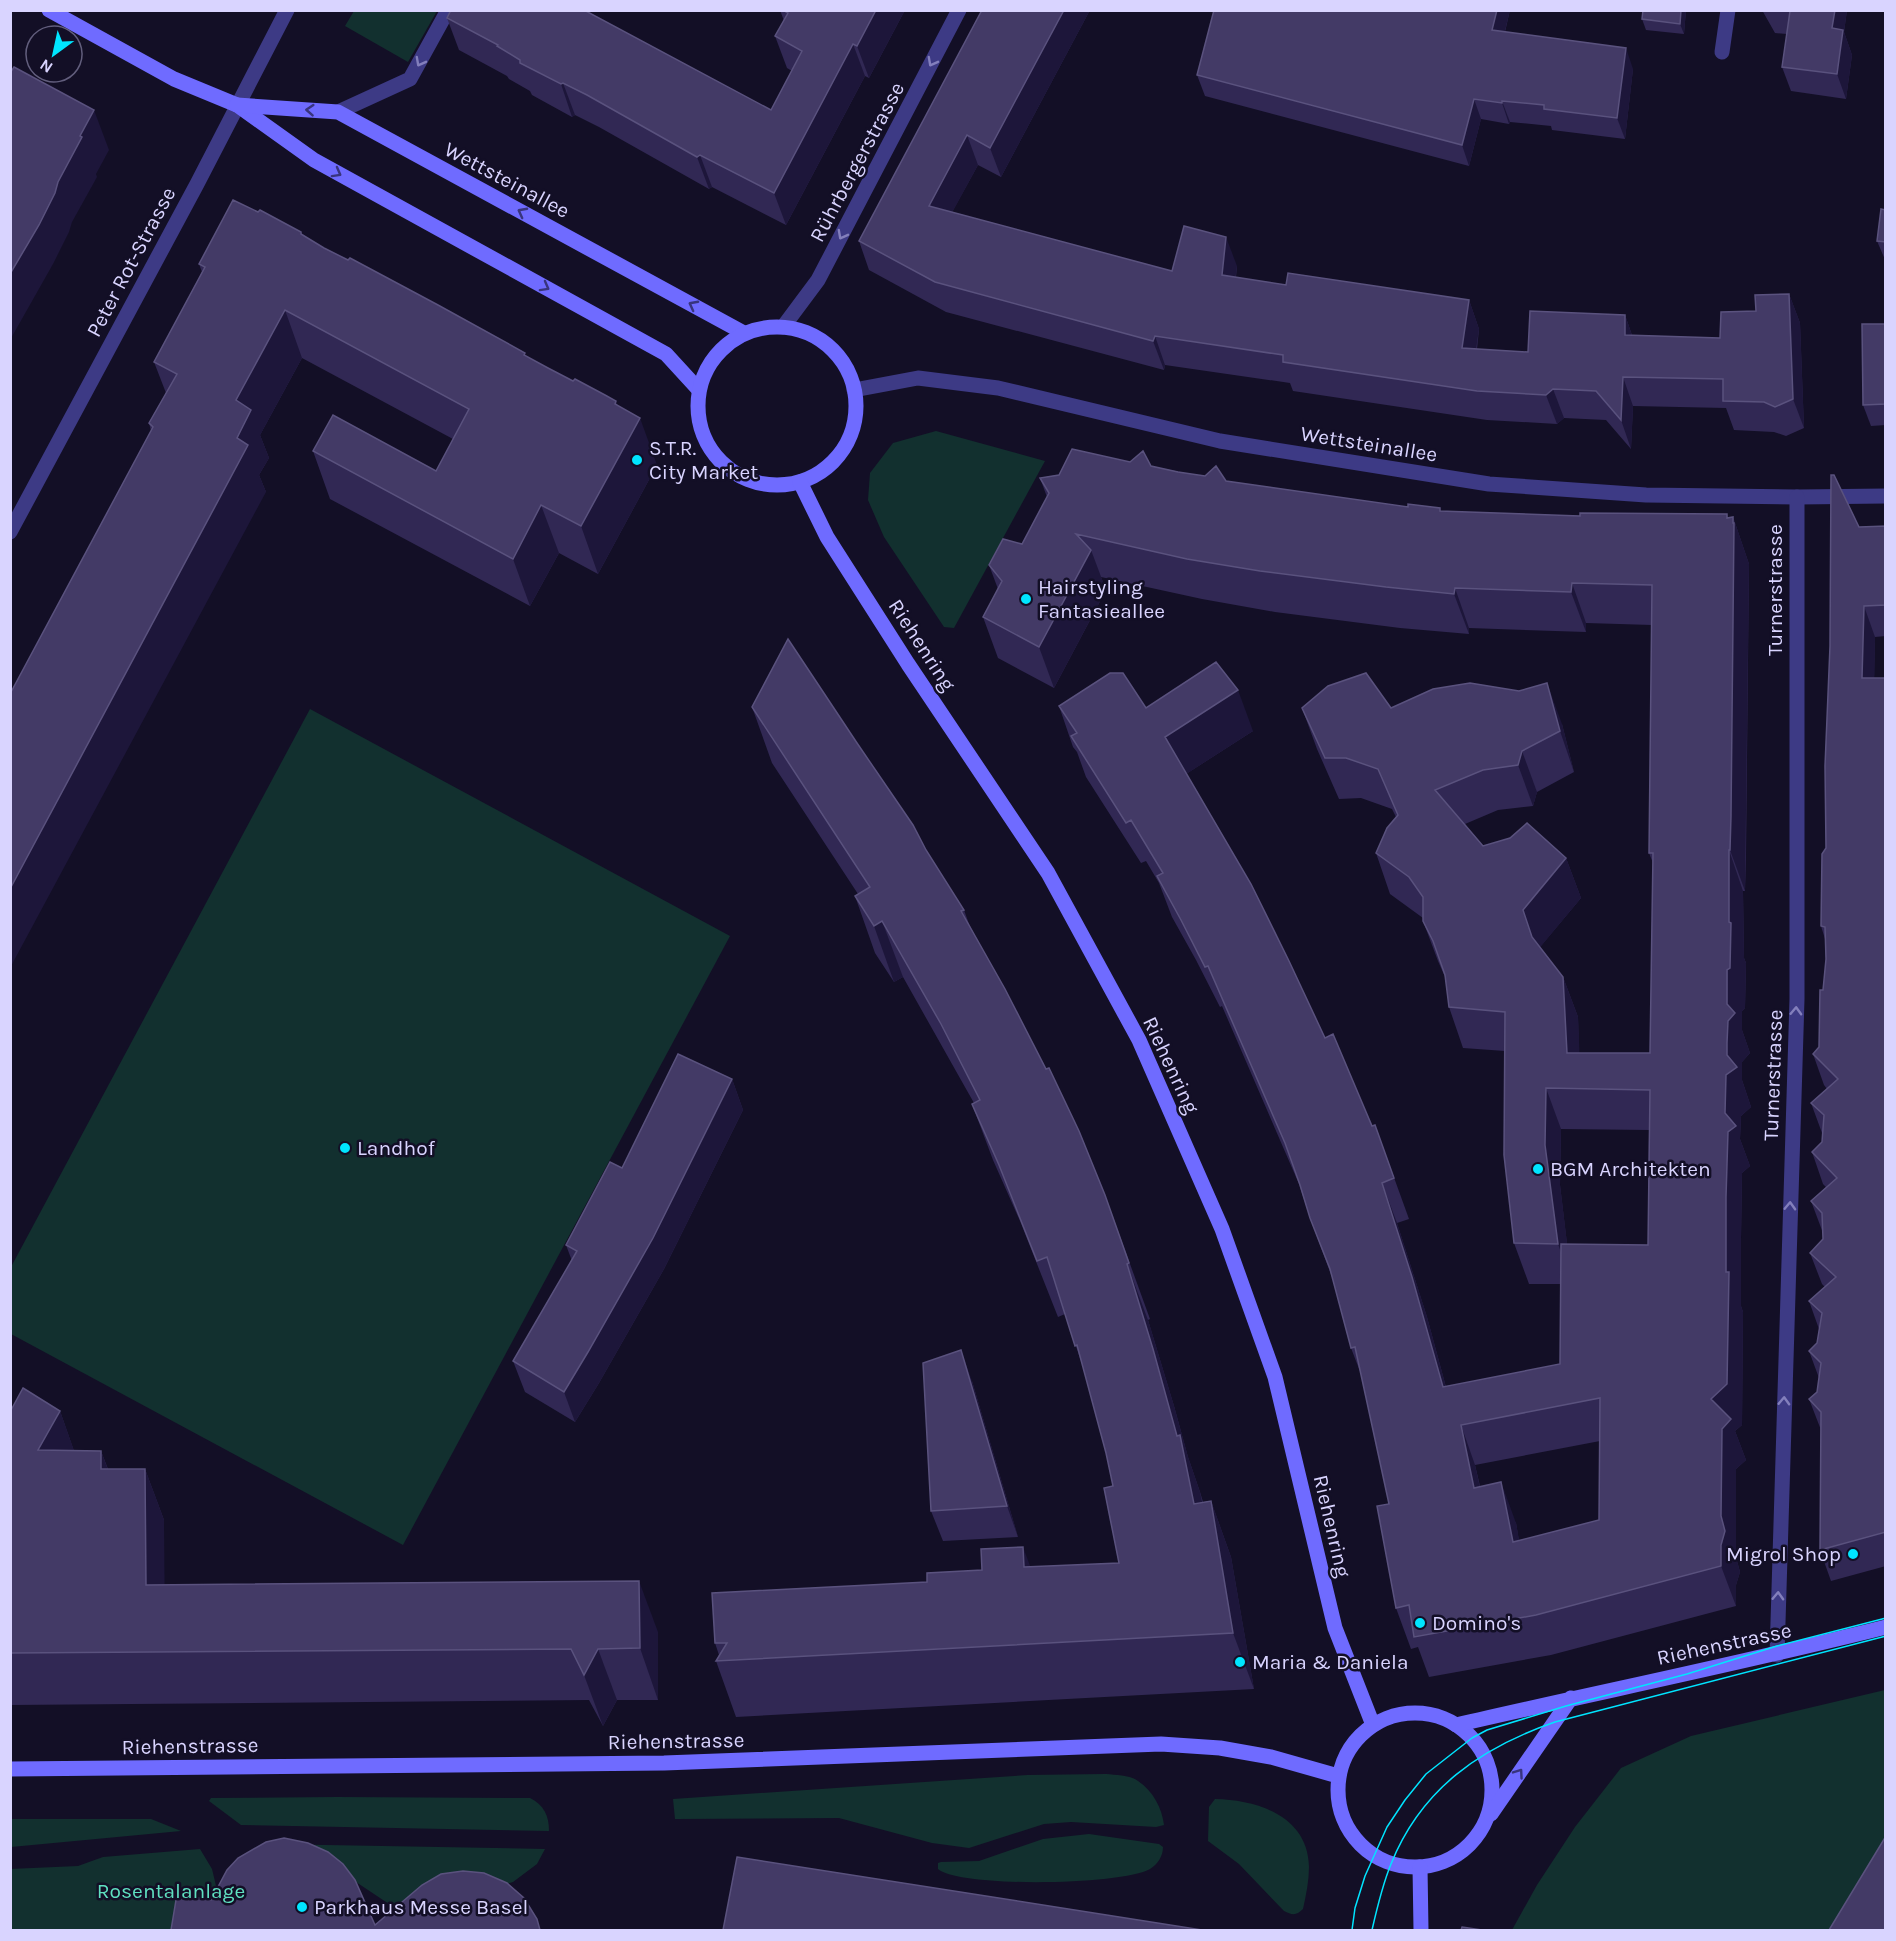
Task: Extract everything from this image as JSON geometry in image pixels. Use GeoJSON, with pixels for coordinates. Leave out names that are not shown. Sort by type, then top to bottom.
{"type":"FeatureCollection","features":[{"type":"Feature","properties":{"kind":"main road","name":"Wettsteinallee"},"geometry":{"type":"LineString","coordinates":[[49,10],[174,79],[237,105],[314,160],[666,354],[699,390]]}},
{"type":"Feature","properties":{"kind":"main road","name":"Wettsteinallee"},"geometry":{"type":"LineString","coordinates":[[237,105],[338,112],[744,333]]}},
{"type":"Feature","properties":{"kind":"main road"},"geometry":{"type":"LineString","coordinates":[[765,327],[783,327],[806,332],[829,345],[845,365],[854,390],[857,409],[855,425],[838,458],[820,472],[800,482],[776,486],[745,479],[722,464],[708,446],[696,409],[699,390],[707,369],[722,348],[744,333],[765,327]]}},
{"type":"Feature","properties":{"kind":"main road","name":"Riehenring"},"geometry":{"type":"LineString","coordinates":[[800,482],[827,537],[908,664],[1048,873],[1138,1040],[1222,1229],[1275,1377],[1335,1628],[1373,1725]]}},
{"type":"Feature","properties":{"kind":"main road","name":"Riehenstrasse"},"geometry":{"type":"LineString","coordinates":[[1456,1725],[1571,1698],[1777,1655],[1886,1627]]}},
{"type":"Feature","properties":{"kind":"main road"},"geometry":{"type":"LineString","coordinates":[[1486,1821],[1491,1801],[1492,1781],[1483,1754],[1472,1738],[1456,1725],[1436,1716],[1414,1713],[1393,1716],[1373,1725],[1357,1738],[1345,1756],[1338,1776],[1338,1799],[1344,1821],[1356,1841],[1373,1856],[1391,1864],[1420,1868],[1441,1863],[1460,1854],[1475,1839],[1571,1698]]}},
{"type":"Feature","properties":{"kind":"main road","name":"Riehenstrasse"},"geometry":{"type":"LineString","coordinates":[[10,1769],[680,1762],[1161,1744],[1220,1748],[1270,1757],[1338,1776]]}},
{"type":"Feature","properties":{"kind":"main road"},"geometry":{"type":"LineString","coordinates":[[1420,1868],[1421,1930]]}},
{"type":"Feature","properties":{"kind":"street","name":"Peter Rot-Strasse"},"geometry":{"type":"LineString","coordinates":[[10,532],[197,184],[287,10]]}},
{"type":"Feature","properties":{"kind":"street"},"geometry":{"type":"LineString","coordinates":[[338,112],[410,80],[448,10]]}},
{"type":"Feature","properties":{"kind":"street","name":"Rührbergerstrasse"},"geometry":{"type":"LineString","coordinates":[[783,327],[818,280],[959,10]]}},
{"type":"Feature","properties":{"kind":"street"},"geometry":{"type":"LineString","coordinates":[[1722,52],[1728,10]]}},
{"type":"Feature","properties":{"kind":"street","name":"Wettsteinallee"},"geometry":{"type":"LineString","coordinates":[[854,390],[918,378],[998,388],[1220,441],[1489,484],[1646,495],[1886,496]]}},
{"type":"Feature","properties":{"kind":"street","name":"Turnerstrasse"},"geometry":{"type":"LineString","coordinates":[[1777,1655],[1797,999],[1797,497]]}},
{"type":"Feature","properties":{"kind":"green space"},"geometry":{"type":"Polygon","coordinates":[[[354,11],[437,11],[408,62],[345,26],[354,11]]]}},
{"type":"Feature","properties":{"kind":"green space"},"geometry":{"type":"Polygon","coordinates":[[[936,431],[1045,461],[954,628],[944,627],[884,537],[868,500],[870,473],[893,443],[936,431]]]}},
{"type":"Feature","properties":{"kind":"green space","name":"Landhof"},"geometry":{"type":"Polygon","coordinates":[[[310,709],[730,936],[403,1545],[11,1334],[11,1267],[310,709]]]}},
{"type":"Feature","properties":{"kind":"green space"},"geometry":{"type":"Polygon","coordinates":[[[1885,1690],[1886,1925],[1882,1930],[1512,1930],[1537,1885],[1575,1827],[1621,1768],[1691,1736],[1885,1690]]]}},
{"type":"Feature","properties":{"kind":"green space"},"geometry":{"type":"Polygon","coordinates":[[[1106,1774],[1131,1778],[1143,1785],[1156,1800],[1164,1825],[1156,1827],[1071,1822],[1044,1824],[969,1848],[932,1843],[839,1818],[675,1819],[673,1799],[1028,1775],[1106,1774]]]}},
{"type":"Feature","properties":{"kind":"green space"},"geometry":{"type":"Polygon","coordinates":[[[211,1798],[530,1798],[545,1812],[549,1831],[241,1825],[209,1801],[211,1798]]]}},
{"type":"Feature","properties":{"kind":"green space"},"geometry":{"type":"Polygon","coordinates":[[[1215,1799],[1248,1803],[1278,1814],[1300,1835],[1306,1849],[1309,1867],[1301,1911],[1294,1914],[1284,1911],[1239,1864],[1208,1841],[1209,1807],[1215,1799]]]}},
{"type":"Feature","properties":{"kind":"green space"},"geometry":{"type":"Polygon","coordinates":[[[11,1819],[151,1819],[181,1831],[11,1847],[11,1819]]]}},
{"type":"Feature","properties":{"kind":"green space"},"geometry":{"type":"Polygon","coordinates":[[[1089,1834],[1159,1844],[1163,1847],[1162,1854],[1150,1869],[1134,1874],[1077,1881],[1008,1882],[952,1875],[938,1869],[938,1863],[941,1862],[979,1861],[1043,1839],[1089,1834]]]}},
{"type":"Feature","properties":{"kind":"green space"},"geometry":{"type":"Polygon","coordinates":[[[269,1844],[545,1849],[537,1864],[513,1882],[412,1912],[398,1910],[350,1878],[269,1844]]]}},
{"type":"Feature","properties":{"kind":"green space","name":"Rosentalanlage"},"geometry":{"type":"Polygon","coordinates":[[[200,1849],[212,1869],[217,1890],[194,1930],[11,1930],[10,1869],[78,1866],[103,1857],[200,1849]]]}},
{"type":"Feature","properties":{"kind":"building"},"geometry":{"type":"Polygon","coordinates":[[[451,10],[584,10],[771,110],[802,51],[775,36],[788,13],[783,10],[876,10],[857,46],[853,44],[774,193],[700,155],[697,157],[587,95],[520,63],[520,60],[498,45],[447,18],[451,10]]]}},
{"type":"Feature","properties":{"kind":"building"},"geometry":{"type":"Polygon","coordinates":[[[982,10],[1064,10],[990,148],[967,135],[929,206],[1172,271],[1184,226],[1226,237],[1222,275],[1286,285],[1288,273],[1469,300],[1462,348],[1528,352],[1530,311],[1625,315],[1625,335],[1720,338],[1721,312],[1756,311],[1755,295],[1789,294],[1793,399],[1775,407],[1764,402],[1723,401],[1723,379],[1623,377],[1621,420],[1596,391],[1553,389],[1546,395],[1477,391],[1283,362],[1283,355],[1155,336],[1153,341],[935,282],[859,241],[982,10]]]}},
{"type":"Feature","properties":{"kind":"building"},"geometry":{"type":"Polygon","coordinates":[[[1214,10],[1497,10],[1492,30],[1626,48],[1617,118],[1544,109],[1544,105],[1474,99],[1462,145],[1197,75],[1214,10]]]}},
{"type":"Feature","properties":{"kind":"building"},"geometry":{"type":"Polygon","coordinates":[[[1643,10],[1681,10],[1680,24],[1642,19],[1643,10]]]}},
{"type":"Feature","properties":{"kind":"building"},"geometry":{"type":"Polygon","coordinates":[[[1785,10],[1835,10],[1832,28],[1843,30],[1837,74],[1782,67],[1790,11],[1785,10]]]}},
{"type":"Feature","properties":{"kind":"building"},"geometry":{"type":"Polygon","coordinates":[[[14,67],[24,72],[24,84],[46,84],[94,110],[39,225],[10,274],[10,73],[14,67]]]}},
{"type":"Feature","properties":{"kind":"building"},"geometry":{"type":"Polygon","coordinates":[[[233,200],[258,212],[260,210],[301,232],[324,248],[348,260],[350,258],[438,305],[548,368],[573,381],[575,379],[616,401],[615,404],[640,418],[581,526],[541,505],[513,559],[313,451],[333,415],[436,471],[469,409],[285,310],[236,400],[251,410],[237,438],[248,445],[10,889],[10,694],[153,427],[149,423],[177,374],[154,362],[205,267],[199,264],[233,200]]]}},
{"type":"Feature","properties":{"kind":"building"},"geometry":{"type":"Polygon","coordinates":[[[1881,209],[1886,210],[1886,242],[1877,241],[1881,209]]]}},
{"type":"Feature","properties":{"kind":"building"},"geometry":{"type":"Polygon","coordinates":[[[1862,324],[1886,324],[1886,404],[1863,405],[1862,324]]]}},
{"type":"Feature","properties":{"kind":"building"},"geometry":{"type":"Polygon","coordinates":[[[1072,449],[1130,462],[1143,451],[1151,466],[1178,472],[1205,476],[1216,466],[1226,481],[1408,507],[1408,504],[1440,508],[1440,511],[1580,516],[1580,513],[1727,514],[1727,518],[1733,517],[1729,850],[1729,922],[1731,923],[1727,1004],[1735,1013],[1728,1021],[1727,1055],[1737,1067],[1726,1075],[1725,1113],[1736,1126],[1728,1132],[1727,1384],[1711,1399],[1731,1419],[1722,1429],[1721,1516],[1725,1531],[1721,1545],[1721,1566],[1536,1615],[1414,1637],[1409,1605],[1396,1608],[1377,1506],[1389,1504],[1355,1347],[1351,1348],[1330,1269],[1285,1143],[1208,966],[1205,967],[1157,876],[1163,873],[1131,820],[1126,823],[1071,736],[1077,733],[1059,706],[1110,673],[1123,673],[1146,708],[1216,662],[1238,690],[1165,737],[1251,884],[1325,1038],[1333,1034],[1372,1126],[1375,1125],[1394,1178],[1382,1183],[1412,1277],[1443,1387],[1560,1364],[1561,1244],[1648,1245],[1650,1090],[1546,1088],[1545,1145],[1558,1244],[1514,1243],[1504,1155],[1505,1012],[1449,1007],[1445,975],[1423,921],[1423,897],[1409,877],[1376,853],[1387,828],[1398,815],[1378,769],[1346,758],[1325,758],[1302,708],[1328,686],[1366,673],[1391,708],[1433,689],[1470,683],[1519,691],[1547,683],[1560,731],[1522,751],[1518,765],[1483,770],[1435,790],[1483,846],[1510,838],[1527,823],[1566,858],[1523,910],[1532,937],[1563,977],[1567,1053],[1650,1053],[1653,853],[1649,853],[1652,585],[1572,583],[1571,592],[1455,588],[1454,594],[1260,571],[1187,559],[1076,534],[1091,550],[1039,647],[983,617],[1002,581],[989,565],[1003,539],[1022,544],[1049,493],[1040,478],[1059,475],[1072,449]],[[1600,1398],[1461,1425],[1474,1488],[1501,1482],[1513,1542],[1599,1520],[1600,1398]]]}},
{"type":"Feature","properties":{"kind":"building"},"geometry":{"type":"Polygon","coordinates":[[[1831,475],[1834,475],[1859,527],[1886,526],[1886,605],[1864,606],[1862,678],[1886,678],[1886,1532],[1820,1550],[1821,1412],[1809,1399],[1817,1392],[1821,1363],[1809,1351],[1817,1343],[1822,1313],[1809,1301],[1836,1277],[1810,1253],[1823,1239],[1822,1213],[1811,1201],[1837,1178],[1812,1152],[1822,1142],[1824,1115],[1811,1103],[1838,1079],[1813,1054],[1819,1047],[1820,990],[1823,990],[1826,959],[1825,927],[1821,926],[1822,854],[1826,848],[1825,766],[1830,646],[1831,475]]]}},
{"type":"Feature","properties":{"kind":"building"},"geometry":{"type":"Polygon","coordinates":[[[788,639],[913,825],[964,910],[961,911],[1046,1069],[1049,1068],[1079,1131],[1129,1263],[1127,1264],[1177,1436],[1180,1435],[1194,1504],[1211,1501],[1233,1633],[716,1661],[727,1643],[715,1643],[712,1593],[927,1582],[927,1573],[982,1570],[981,1549],[1023,1547],[1024,1567],[1119,1563],[1104,1488],[1113,1486],[1077,1345],[1075,1346],[1047,1257],[1037,1261],[972,1104],[980,1100],[941,1024],[882,921],[874,926],[855,896],[870,887],[752,707],[788,639]]]}},
{"type":"Feature","properties":{"kind":"building"},"geometry":{"type":"Polygon","coordinates":[[[678,1054],[732,1079],[653,1238],[564,1392],[513,1361],[577,1251],[566,1245],[610,1162],[622,1168],[678,1054]]]}},
{"type":"Feature","properties":{"kind":"building"},"geometry":{"type":"Polygon","coordinates":[[[961,1350],[1007,1506],[931,1511],[923,1363],[961,1350]]]}},
{"type":"Feature","properties":{"kind":"building"},"geometry":{"type":"Polygon","coordinates":[[[23,1388],[60,1411],[38,1450],[101,1451],[101,1469],[145,1469],[146,1585],[639,1581],[640,1648],[598,1649],[584,1675],[571,1649],[10,1653],[10,1412],[23,1388]]]}},
{"type":"Feature","properties":{"kind":"building"},"geometry":{"type":"Polygon","coordinates":[[[1886,1836],[1886,1930],[1829,1930],[1886,1836]]]}},
{"type":"Feature","properties":{"kind":"building"},"geometry":{"type":"Polygon","coordinates":[[[284,1838],[308,1843],[328,1852],[343,1864],[355,1880],[375,1925],[422,1885],[441,1874],[463,1871],[484,1873],[507,1883],[524,1898],[537,1919],[540,1930],[171,1930],[177,1894],[211,1900],[227,1870],[238,1858],[266,1842],[284,1838]]]}},
{"type":"Feature","properties":{"kind":"building"},"geometry":{"type":"Polygon","coordinates":[[[737,1857],[1202,1930],[723,1930],[737,1857]]]}},
{"type":"Feature","properties":{"kind":"building"},"geometry":{"type":"Polygon","coordinates":[[[1462,1927],[1482,1930],[1461,1930],[1462,1927]]]}},
{"type":"Feature","properties":{"kind":"tram line"},"geometry":{"type":"LineString","coordinates":[[1352,1930],[1355,1908],[1365,1876],[1387,1827],[1426,1774],[1472,1738],[1487,1730],[1566,1706],[1687,1674],[1777,1646],[1886,1618]]}},
{"type":"Feature","properties":{"kind":"tram line"},"geometry":{"type":"LineString","coordinates":[[1372,1930],[1391,1864],[1404,1837],[1419,1814],[1436,1793],[1456,1775],[1502,1745],[1555,1722],[1886,1636]]}},
{"type":"Feature","properties":{"kind":"place","name":"S.T.R. City Market"},"geometry":{"type":"Point","coordinates":[637,460]}},
{"type":"Feature","properties":{"kind":"place","name":"Hairstyling Fantasieallee"},"geometry":{"type":"Point","coordinates":[1026,599]}},
{"type":"Feature","properties":{"kind":"place","name":"Landhof"},"geometry":{"type":"Point","coordinates":[345,1148]}},
{"type":"Feature","properties":{"kind":"place","name":"BGM Architekten"},"geometry":{"type":"Point","coordinates":[1538,1169]}},
{"type":"Feature","properties":{"kind":"place","name":"Migrol Shop"},"geometry":{"type":"Point","coordinates":[1853,1554]}},
{"type":"Feature","properties":{"kind":"place","name":"Domino's"},"geometry":{"type":"Point","coordinates":[1420,1623]}},
{"type":"Feature","properties":{"kind":"place","name":"Maria & Daniela"},"geometry":{"type":"Point","coordinates":[1240,1662]}},
{"type":"Feature","properties":{"kind":"place","name":"Parkhaus Messe Basel"},"geometry":{"type":"Point","coordinates":[302,1907]}}]}
